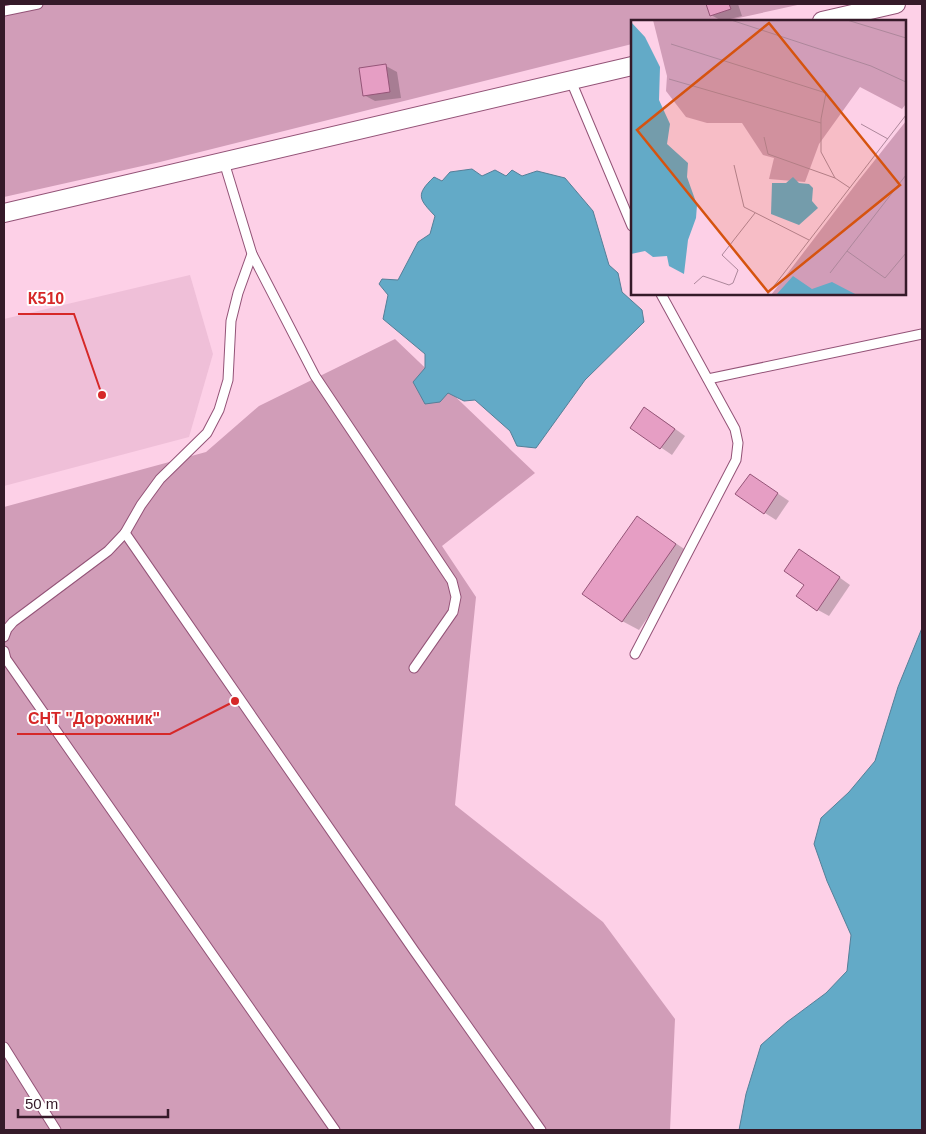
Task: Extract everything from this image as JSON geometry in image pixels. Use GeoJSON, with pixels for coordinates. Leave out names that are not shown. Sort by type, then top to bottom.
{"type":"FeatureCollection","features":[{"type":"Feature","properties":{"kind":"street"},"geometry":{"type":"LineString","coordinates":[[826,20],[896,4]]}},
{"type":"Feature","properties":{"kind":"street"},"geometry":{"type":"LineString","coordinates":[[4,214],[631,66]]}},
{"type":"Feature","properties":{"kind":"lane"},"geometry":{"type":"LineString","coordinates":[[4,11],[38,4]]}},
{"type":"Feature","properties":{"kind":"lane"},"geometry":{"type":"LineString","coordinates":[[571,81],[631,224]]}},
{"type":"Feature","properties":{"kind":"lane"},"geometry":{"type":"LineString","coordinates":[[224,162],[252,254],[315,376],[452,581],[456,598],[453,612],[414,668]]}},
{"type":"Feature","properties":{"kind":"lane"},"geometry":{"type":"LineString","coordinates":[[4,637],[7,629],[13,622],[108,551],[125,533],[141,505],[155,486],[207,433],[220,410],[228,380],[231,321],[238,293],[252,254]]}},
{"type":"Feature","properties":{"kind":"lane"},"geometry":{"type":"LineString","coordinates":[[635,654],[736,460],[738,443],[735,429],[662,295]]}},
{"type":"Feature","properties":{"kind":"lane"},"geometry":{"type":"LineString","coordinates":[[708,379],[922,334]]}},
{"type":"Feature","properties":{"kind":"lane"},"geometry":{"type":"LineString","coordinates":[[125,533],[415,952],[541,1130]]}},
{"type":"Feature","properties":{"kind":"lane"},"geometry":{"type":"LineString","coordinates":[[4,651],[6,659],[335,1130]]}},
{"type":"Feature","properties":{"kind":"lane"},"geometry":{"type":"LineString","coordinates":[[4,1047],[56,1130]]}},
{"type":"Feature","properties":{"kind":"shaded area"},"geometry":{"type":"Polygon","coordinates":[[[4,4],[802,4],[730,20],[631,20],[631,44],[160,162],[4,197],[4,4]]]}},
{"type":"Feature","properties":{"kind":"shaded area"},"geometry":{"type":"Polygon","coordinates":[[[190,275],[213,354],[189,437],[4,486],[4,319],[190,275]]]}},
{"type":"Feature","properties":{"kind":"shaded area"},"geometry":{"type":"Polygon","coordinates":[[[395,339],[535,473],[442,546],[476,597],[455,805],[603,922],[675,1019],[670,1130],[4,1130],[4,507],[206,452],[259,406],[395,339]]]}},
{"type":"Feature","properties":{"kind":"water"},"geometry":{"type":"Polygon","coordinates":[[[472,169],[482,176],[495,170],[506,176],[512,170],[522,176],[537,171],[565,178],[593,211],[609,265],[618,273],[622,292],[642,310],[644,322],[585,380],[536,448],[517,446],[510,431],[475,400],[464,401],[448,393],[440,402],[425,404],[413,382],[425,368],[425,354],[383,319],[388,295],[379,284],[382,279],[398,280],[418,242],[430,234],[435,216],[425,205],[421,197],[424,188],[434,177],[442,181],[450,172],[472,169]]]}},
{"type":"Feature","properties":{"kind":"water"},"geometry":{"type":"Polygon","coordinates":[[[922,628],[922,1130],[739,1130],[746,1094],[761,1045],[787,1022],[826,993],[847,971],[851,935],[827,881],[814,844],[821,818],[849,792],[875,761],[898,687],[922,628]]]}},
{"type":"Feature","properties":{"kind":"building"},"geometry":{"type":"Polygon","coordinates":[[[706,4],[729,4],[731,9],[710,16],[706,4]]]}},
{"type":"Feature","properties":{"kind":"building"},"geometry":{"type":"Polygon","coordinates":[[[386,64],[390,92],[363,96],[359,68],[386,64]]]}},
{"type":"Feature","properties":{"kind":"building"},"geometry":{"type":"Polygon","coordinates":[[[644,407],[675,429],[660,449],[630,428],[644,407]]]}},
{"type":"Feature","properties":{"kind":"building"},"geometry":{"type":"Polygon","coordinates":[[[750,474],[778,493],[764,514],[735,494],[750,474]]]}},
{"type":"Feature","properties":{"kind":"building"},"geometry":{"type":"Polygon","coordinates":[[[637,516],[676,544],[622,622],[582,594],[637,516]]]}},
{"type":"Feature","properties":{"kind":"building"},"geometry":{"type":"Polygon","coordinates":[[[799,549],[840,577],[817,611],[796,596],[804,585],[784,571],[799,549]]]}},
{"type":"Feature","properties":{"kind":"place","name":"К510"},"geometry":{"type":"Point","coordinates":[102,395]}},
{"type":"Feature","properties":{"kind":"place","name":"СНТ \"Дорожник\""},"geometry":{"type":"Point","coordinates":[235,701]}}]}
